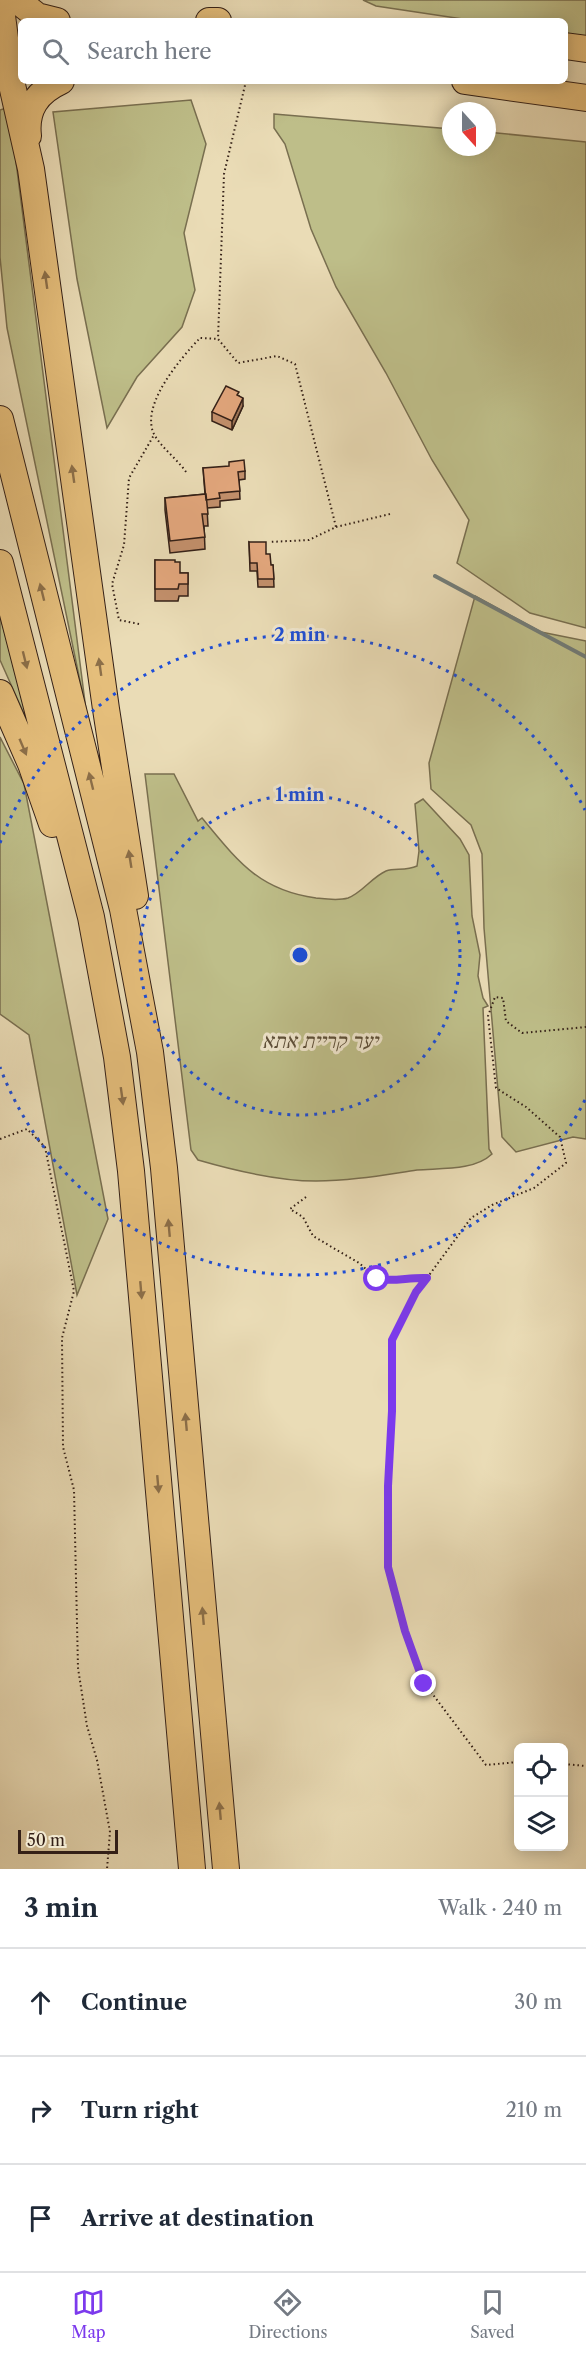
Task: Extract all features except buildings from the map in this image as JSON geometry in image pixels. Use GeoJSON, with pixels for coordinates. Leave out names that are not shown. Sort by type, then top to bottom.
{"type":"FeatureCollection","features":[{"type":"Feature","properties":{"kind":"highway"},"geometry":{"type":"LineString","coordinates":[[17,0],[37,16],[45,18]]}},
{"type":"Feature","properties":{"kind":"highway"},"geometry":{"type":"LineString","coordinates":[[0,1],[8,33],[10,76],[31,169]]}},
{"type":"Feature","properties":{"kind":"highway"},"geometry":{"type":"LineString","coordinates":[[568,47],[586,50]]}},
{"type":"Feature","properties":{"kind":"highway"},"geometry":{"type":"LineString","coordinates":[[56,84],[40,94],[28,116],[31,169],[106,709],[134,890],[164,1168],[226,1869]]}},
{"type":"Feature","properties":{"kind":"highway"},"geometry":{"type":"LineString","coordinates":[[486,84],[586,98]]}},
{"type":"Feature","properties":{"kind":"highway"},"geometry":{"type":"LineString","coordinates":[[0,419],[123,909],[150,1052],[164,1168]]}},
{"type":"Feature","properties":{"kind":"highway"},"geometry":{"type":"LineString","coordinates":[[0,563],[91,917],[117,1057],[130,1161],[192,1869]]}},
{"type":"Feature","properties":{"kind":"highway"},"geometry":{"type":"LineString","coordinates":[[0,693],[31,764],[73,884],[117,1057]]}},
{"type":"Feature","properties":{"kind":"path"},"geometry":{"type":"LineString","coordinates":[[245,84],[224,174],[218,339],[238,363],[277,356],[295,364],[336,527]]}},
{"type":"Feature","properties":{"kind":"path"},"geometry":{"type":"LineString","coordinates":[[186,472],[154,435],[151,411],[175,365],[200,338],[218,339]]}},
{"type":"Feature","properties":{"kind":"path"},"geometry":{"type":"LineString","coordinates":[[139,624],[118,620],[112,584],[124,545],[129,478],[154,435]]}},
{"type":"Feature","properties":{"kind":"path"},"geometry":{"type":"LineString","coordinates":[[269,542],[309,540],[336,527],[390,514]]}},
{"type":"Feature","properties":{"kind":"path"},"geometry":{"type":"LineString","coordinates":[[514,1762],[486,1765],[424,1684],[405,1631],[388,1567],[392,1340],[416,1292],[471,1218],[492,1205],[534,1188],[567,1163],[560,1137],[526,1107],[496,1088],[488,1016],[495,997],[503,998],[506,1021],[522,1033],[586,1027]]}},
{"type":"Feature","properties":{"kind":"path"},"geometry":{"type":"LineString","coordinates":[[0,1139],[27,1129],[45,1147],[74,1291],[62,1338],[63,1447],[74,1490],[78,1668],[87,1726],[97,1760],[110,1832],[107,1869]]}},
{"type":"Feature","properties":{"kind":"path"},"geometry":{"type":"LineString","coordinates":[[306,1197],[290,1209],[303,1217],[313,1236],[350,1258],[377,1279],[395,1282],[412,1278],[427,1278]]}},
{"type":"Feature","properties":{"kind":"path"},"geometry":{"type":"LineString","coordinates":[[568,1764],[586,1766]]}},
{"type":"Feature","properties":{"kind":"green space"},"geometry":{"type":"Polygon","coordinates":[[[363,0],[586,0],[586,37],[568,34],[568,18],[456,18],[376,6],[363,0]]]}},
{"type":"Feature","properties":{"kind":"green space"},"geometry":{"type":"Polygon","coordinates":[[[191,100],[206,144],[184,233],[195,290],[182,327],[137,377],[107,428],[77,279],[53,112],[191,100]]]}},
{"type":"Feature","properties":{"kind":"green space"},"geometry":{"type":"Polygon","coordinates":[[[9,107],[86,710],[7,328],[0,257],[0,110],[9,107]]]}},
{"type":"Feature","properties":{"kind":"green space"},"geometry":{"type":"Polygon","coordinates":[[[274,114],[442,128],[442,156],[496,156],[496,133],[586,142],[586,628],[530,613],[457,563],[469,520],[432,460],[386,373],[336,287],[311,229],[285,144],[274,128],[274,114]]]}},
{"type":"Feature","properties":{"kind":"green space"},"geometry":{"type":"Polygon","coordinates":[[[475,596],[541,632],[586,641],[586,1139],[573,1137],[516,1152],[502,1137],[484,928],[482,854],[471,825],[431,789],[429,763],[475,596]]]}},
{"type":"Feature","properties":{"kind":"green space"},"geometry":{"type":"Polygon","coordinates":[[[0,615],[29,725],[0,660],[0,615]]]}},
{"type":"Feature","properties":{"kind":"green space"},"geometry":{"type":"Polygon","coordinates":[[[0,737],[24,784],[108,1219],[77,1295],[29,1035],[0,1014],[0,737]]]}},
{"type":"Feature","properties":{"kind":"green space","name":"יער קריית אתא"},"geometry":{"type":"Polygon","coordinates":[[[145,774],[174,774],[198,821],[202,818],[250,871],[279,888],[296,894],[323,899],[344,899],[358,893],[386,871],[417,866],[419,851],[415,804],[423,799],[460,839],[469,855],[472,916],[480,955],[478,976],[483,998],[488,1006],[483,1008],[489,1149],[492,1154],[476,1163],[457,1168],[417,1170],[329,1181],[257,1175],[198,1160],[191,1150],[145,774]]]}},
{"type":"Feature","properties":{"kind":"waterway"},"geometry":{"type":"LineString","coordinates":[[435,576],[586,657]]}},
{"type":"Feature","properties":{"kind":"route"},"geometry":{"type":"LineString","coordinates":[[377,1279],[395,1282],[412,1278],[427,1278],[416,1292],[392,1340],[392,1411],[388,1486],[388,1567],[405,1631],[424,1684]]}}]}
